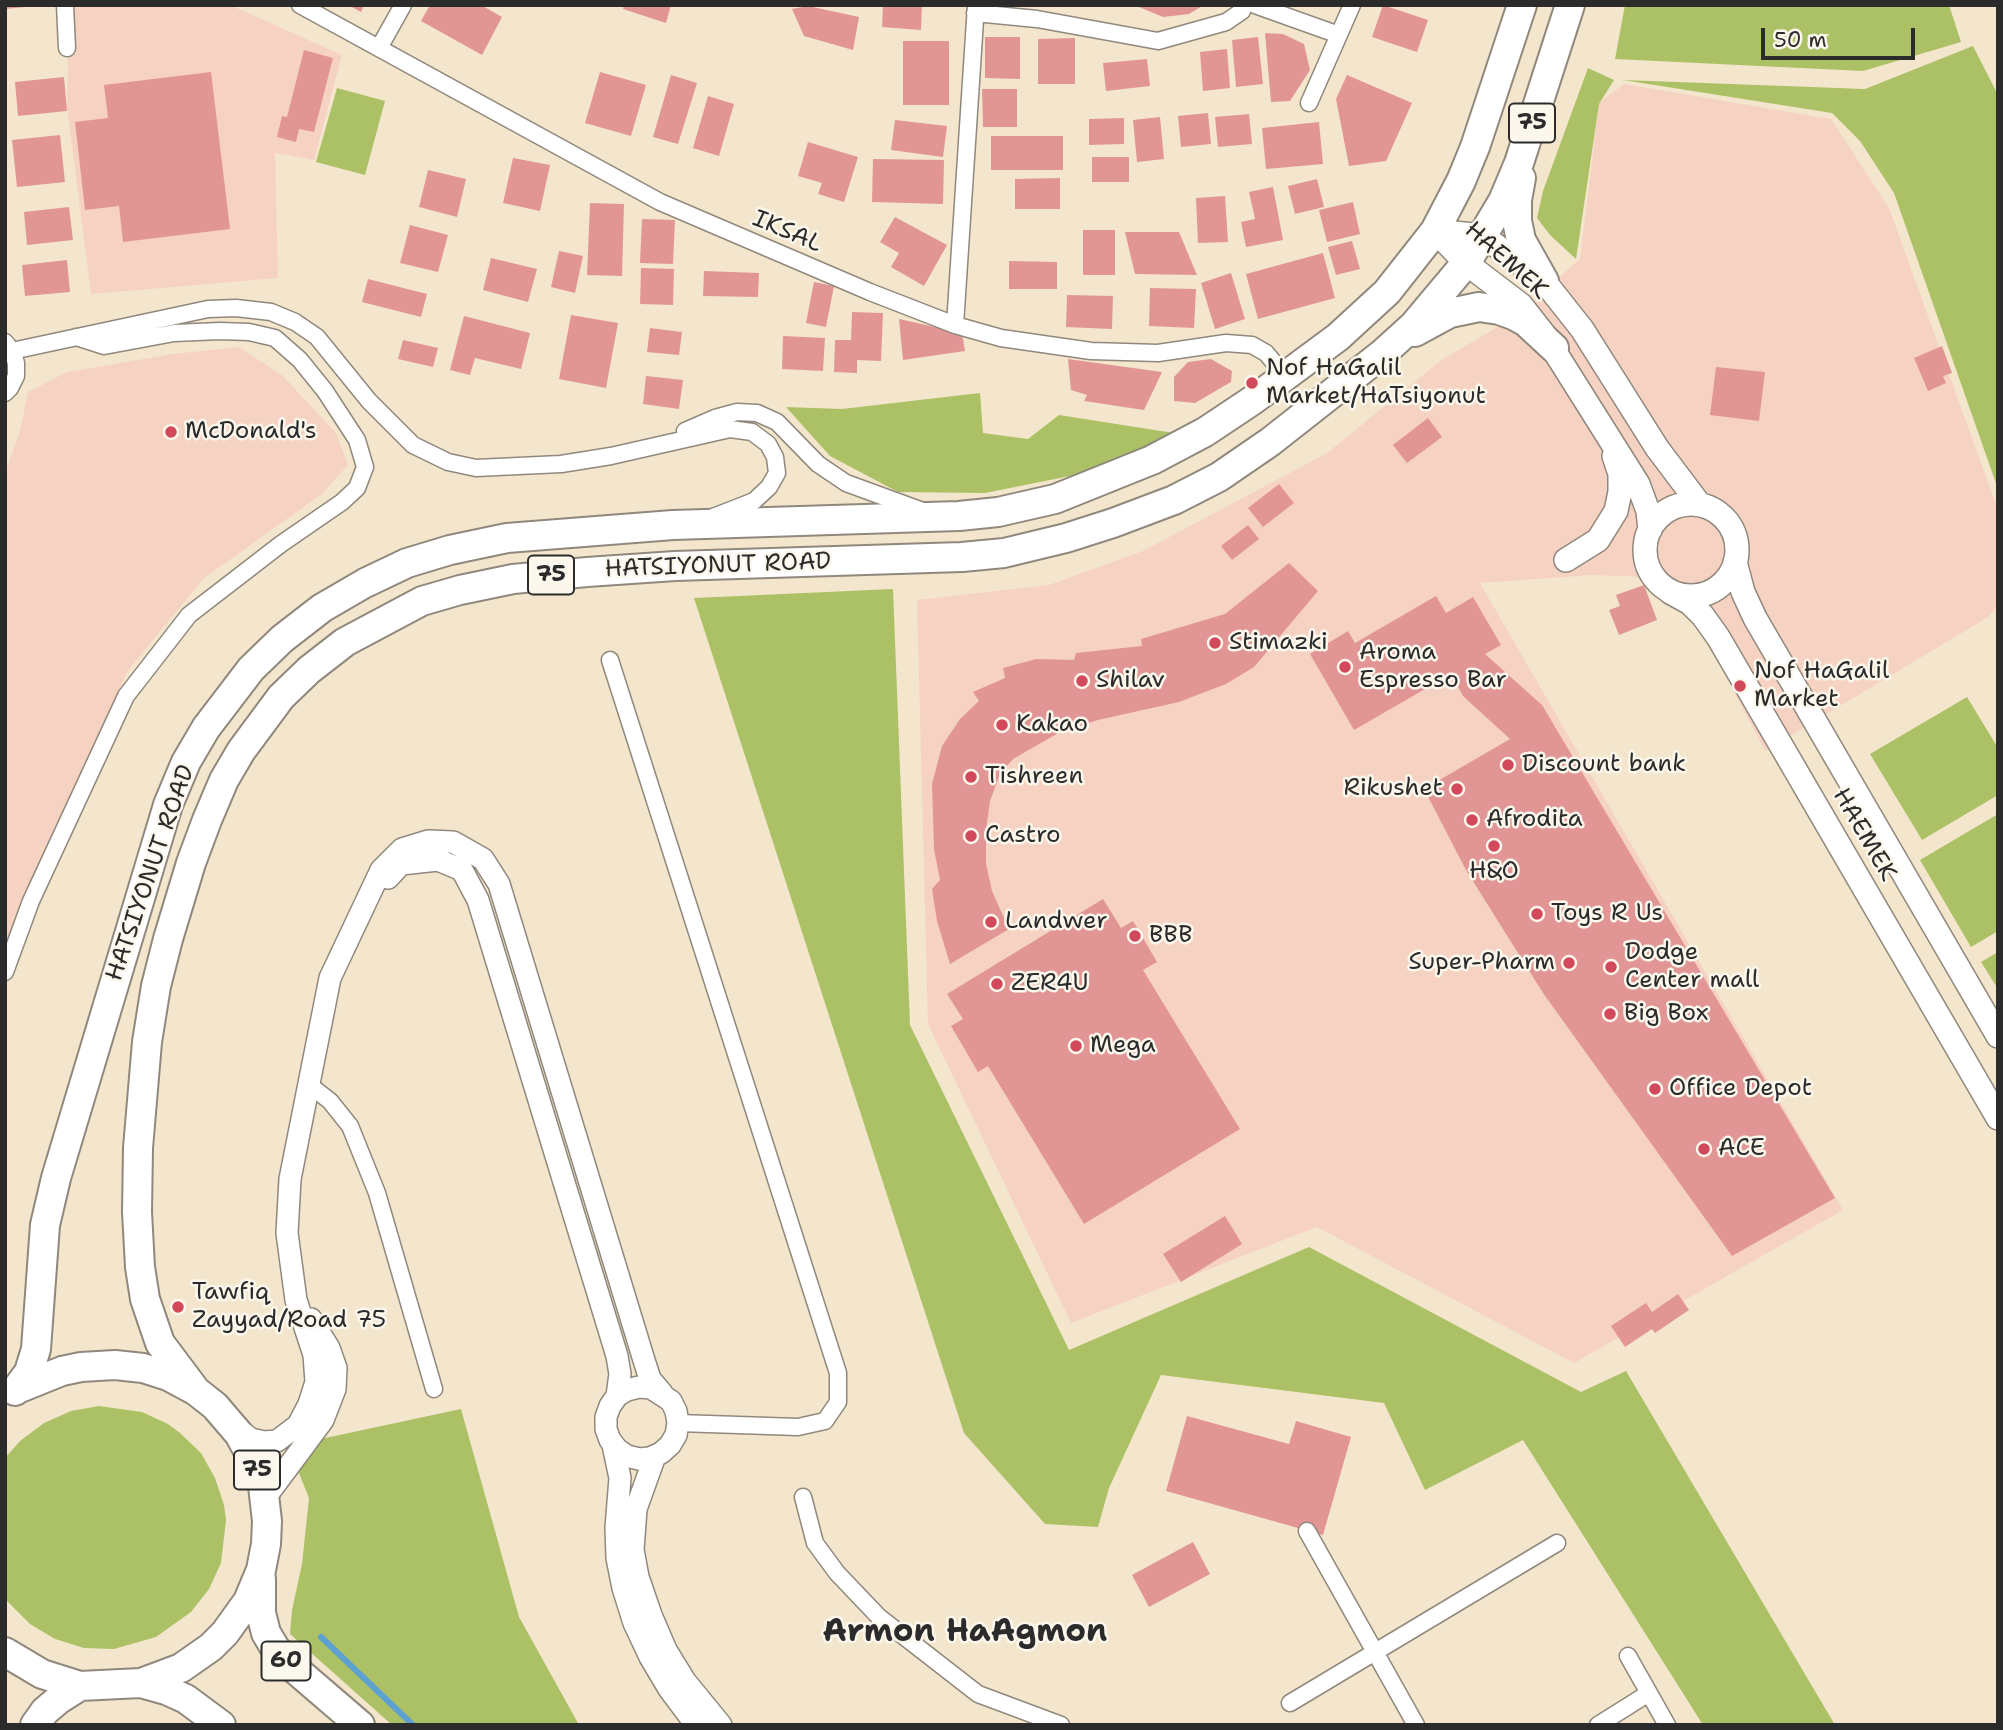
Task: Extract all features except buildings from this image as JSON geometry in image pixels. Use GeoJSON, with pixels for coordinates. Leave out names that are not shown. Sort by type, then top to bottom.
{"type":"FeatureCollection","features":[{"type":"Feature","properties":{"kind":"highway","name":"75"},"geometry":{"type":"LineString","coordinates":[[1435,231],[1475,147],[1522,5]]}},
{"type":"Feature","properties":{"kind":"highway","name":"75"},"geometry":{"type":"LineString","coordinates":[[1483,236],[1503,201],[1534,120],[1570,5]]}},
{"type":"Feature","properties":{"kind":"highway"},"geometry":{"type":"LineString","coordinates":[[1534,120],[1517,200],[1517,221],[1521,240],[1544,281]]}},
{"type":"Feature","properties":{"kind":"highway","name":"HATSIYONUT ROAD"},"geometry":{"type":"LineString","coordinates":[[10,1395],[29,1372],[36,1349],[45,1225],[101,1023],[169,805],[186,762],[228,696],[251,668],[282,639],[322,608],[407,563],[450,550],[507,538],[584,530],[696,524],[941,517],[998,512],[1055,499],[1152,460],[1205,432],[1286,377],[1338,337],[1387,292],[1435,231]]}},
{"type":"Feature","properties":{"kind":"highway","name":"HATSIYONUT ROAD"},"geometry":{"type":"LineString","coordinates":[[196,1391],[160,1343],[145,1299],[140,1267],[137,1212],[141,1087],[156,986],[191,863],[224,780],[261,721],[309,670],[345,642],[422,601],[513,579],[674,566],[962,557],[1004,553],[1066,538],[1174,499],[1219,477],[1339,390],[1414,325],[1466,263],[1483,236]]}},
{"type":"Feature","properties":{"kind":"highway"},"geometry":{"type":"LineString","coordinates":[[1394,343],[1450,313],[1479,307],[1499,310],[1520,319],[1553,348]]}},
{"type":"Feature","properties":{"kind":"highway","name":"75"},"geometry":{"type":"LineString","coordinates":[[5,1652],[43,1674],[80,1686],[141,1683],[181,1668],[211,1647],[240,1614],[261,1570],[267,1521],[265,1499],[255,1463],[231,1423],[196,1391],[156,1372],[115,1365],[62,1371],[10,1395]]}},
{"type":"Feature","properties":{"kind":"highway","name":"60"},"geometry":{"type":"LineString","coordinates":[[261,1570],[261,1613],[266,1633],[275,1648],[289,1664],[360,1725]]}},
{"type":"Feature","properties":{"kind":"highway"},"geometry":{"type":"LineString","coordinates":[[141,1683],[186,1699],[220,1725]]}},
{"type":"Feature","properties":{"kind":"highway"},"geometry":{"type":"LineString","coordinates":[[35,1725],[45,1711],[80,1686]]}},
{"type":"Feature","properties":{"kind":"main road","name":"HAEMEK"},"geometry":{"type":"LineString","coordinates":[[1435,231],[1483,236],[1544,281],[1571,313],[1657,448],[1700,505]]}},
{"type":"Feature","properties":{"kind":"main road","name":"HAEMEK"},"geometry":{"type":"LineString","coordinates":[[1435,231],[1466,263],[1521,305],[1553,348],[1645,498],[1650,530]]}},
{"type":"Feature","properties":{"kind":"main road"},"geometry":{"type":"LineString","coordinates":[[1566,560],[1598,540],[1616,511],[1620,474],[1607,433]]}},
{"type":"Feature","properties":{"kind":"main road"},"geometry":{"type":"LineString","coordinates":[[1678,505],[1700,505],[1710,507],[1724,516],[1736,539],[1737,555],[1725,581],[1712,591],[1685,596],[1670,592],[1656,582],[1647,568],[1644,553],[1646,536],[1656,518],[1669,509],[1678,505]]}},
{"type":"Feature","properties":{"kind":"main road","name":"HAEMEK"},"geometry":{"type":"LineString","coordinates":[[1735,562],[1755,618],[1998,1035]]}},
{"type":"Feature","properties":{"kind":"main road","name":"HAEMEK"},"geometry":{"type":"LineString","coordinates":[[1670,592],[1690,603],[1718,637],[1998,1118]]}},
{"type":"Feature","properties":{"kind":"street"},"geometry":{"type":"LineString","coordinates":[[65,5],[67,48]]}},
{"type":"Feature","properties":{"kind":"street","name":"IKSAL"},"geometry":{"type":"LineString","coordinates":[[300,5],[660,202],[870,292],[1001,338],[1091,351],[1158,353],[1226,342],[1252,345],[1266,353],[1286,377]]}},
{"type":"Feature","properties":{"kind":"street"},"geometry":{"type":"LineString","coordinates":[[379,48],[403,5]]}},
{"type":"Feature","properties":{"kind":"street"},"geometry":{"type":"LineString","coordinates":[[955,324],[976,9],[1158,41],[1226,22],[1242,11],[1244,5]]}},
{"type":"Feature","properties":{"kind":"street"},"geometry":{"type":"LineString","coordinates":[[1255,5],[1339,35]]}},
{"type":"Feature","properties":{"kind":"street"},"geometry":{"type":"LineString","coordinates":[[1309,103],[1352,5]]}},
{"type":"Feature","properties":{"kind":"street"},"geometry":{"type":"LineString","coordinates":[[5,393],[16,376],[16,363],[9,346],[76,337],[208,309],[236,308],[271,312],[295,322],[317,337],[369,401],[413,445],[448,462],[476,468],[514,468],[586,460],[730,429],[752,432],[768,444],[775,457],[777,473],[769,487],[754,501],[696,524]]}},
{"type":"Feature","properties":{"kind":"street"},"geometry":{"type":"LineString","coordinates":[[5,972],[31,901],[126,696],[189,615],[281,544],[342,502],[357,488],[365,467],[358,440],[325,391],[300,360],[275,338],[249,332],[185,332],[104,346],[76,337]]}},
{"type":"Feature","properties":{"kind":"street"},"geometry":{"type":"LineString","coordinates":[[645,449],[715,418],[737,412],[757,413],[777,422],[818,464],[846,483],[872,495],[941,517]]}},
{"type":"Feature","properties":{"kind":"street"},"geometry":{"type":"LineString","coordinates":[[610,660],[838,1373],[838,1402],[825,1421],[797,1427],[678,1423]]}},
{"type":"Feature","properties":{"kind":"street"},"geometry":{"type":"LineString","coordinates":[[231,1423],[251,1439],[276,1441],[298,1425],[316,1382],[314,1355],[296,1300],[286,1233],[290,1179],[330,978],[381,870],[402,849],[428,841],[453,842],[484,859],[499,884],[650,1379],[671,1401],[676,1411],[676,1435],[670,1445],[655,1456],[639,1459],[627,1456],[613,1445]]}},
{"type":"Feature","properties":{"kind":"street"},"geometry":{"type":"LineString","coordinates":[[370,897],[401,863],[438,860],[461,870],[478,900],[617,1356],[620,1374],[617,1396]]}},
{"type":"Feature","properties":{"kind":"street"},"geometry":{"type":"LineString","coordinates":[[308,1084],[330,1101],[350,1126],[377,1193],[434,1389]]}},
{"type":"Feature","properties":{"kind":"street"},"geometry":{"type":"LineString","coordinates":[[265,1499],[323,1420],[335,1389],[336,1368],[329,1348],[296,1300]]}},
{"type":"Feature","properties":{"kind":"street"},"geometry":{"type":"LineString","coordinates":[[662,1393],[651,1388],[627,1390],[617,1396],[606,1417],[606,1429],[613,1445],[620,1478],[616,1528],[617,1558],[634,1623],[650,1657],[669,1689],[696,1725]]}},
{"type":"Feature","properties":{"kind":"street"},"geometry":{"type":"LineString","coordinates":[[655,1456],[636,1509],[633,1550],[638,1577],[666,1650],[685,1681],[722,1725]]}},
{"type":"Feature","properties":{"kind":"street"},"geometry":{"type":"LineString","coordinates":[[803,1497],[815,1543],[837,1573],[879,1617],[978,1693],[1062,1725]]}},
{"type":"Feature","properties":{"kind":"street"},"geometry":{"type":"LineString","coordinates":[[1307,1531],[1416,1725]]}},
{"type":"Feature","properties":{"kind":"street"},"geometry":{"type":"LineString","coordinates":[[1290,1703],[1557,1543]]}},
{"type":"Feature","properties":{"kind":"street"},"geometry":{"type":"LineString","coordinates":[[1628,1656],[1667,1725]]}},
{"type":"Feature","properties":{"kind":"street"},"geometry":{"type":"LineString","coordinates":[[1598,1725],[1649,1693]]}},
{"type":"Feature","properties":{"kind":"shaded area"},"geometry":{"type":"Polygon","coordinates":[[[69,5],[230,5],[342,55],[314,160],[275,153],[278,278],[91,294],[67,107],[69,5]]]}},
{"type":"Feature","properties":{"kind":"shaded area"},"geometry":{"type":"Polygon","coordinates":[[[1624,84],[1831,119],[1889,208],[1998,510],[1998,605],[1988,617],[1765,751],[1675,578],[1592,575],[1480,583],[1843,1210],[1574,1363],[1317,1227],[1071,1323],[928,1024],[917,600],[1049,585],[1143,551],[1327,453],[1443,359],[1508,321],[1580,259],[1599,103],[1624,84]]]}},
{"type":"Feature","properties":{"kind":"shaded area"},"geometry":{"type":"Polygon","coordinates":[[[239,347],[283,376],[336,433],[348,465],[322,494],[203,579],[127,672],[5,952],[5,473],[20,431],[28,392],[67,372],[173,354],[239,347]]]}},
{"type":"Feature","properties":{"kind":"green space"},"geometry":{"type":"Polygon","coordinates":[[[1625,5],[1949,5],[1961,42],[1863,71],[1615,59],[1625,5]]]}},
{"type":"Feature","properties":{"kind":"green space"},"geometry":{"type":"Polygon","coordinates":[[[1973,46],[1998,95],[1998,489],[1894,193],[1860,141],[1832,113],[1623,80],[1865,89],[1973,46]]]}},
{"type":"Feature","properties":{"kind":"green space"},"geometry":{"type":"Polygon","coordinates":[[[1588,68],[1614,80],[1599,104],[1576,259],[1550,235],[1537,218],[1543,191],[1588,68]]]}},
{"type":"Feature","properties":{"kind":"green space"},"geometry":{"type":"Polygon","coordinates":[[[337,88],[385,101],[365,175],[316,162],[337,88]]]}},
{"type":"Feature","properties":{"kind":"green space"},"geometry":{"type":"Polygon","coordinates":[[[980,393],[983,433],[1028,439],[1059,415],[1180,434],[1070,476],[985,493],[898,492],[830,456],[786,407],[842,409],[980,393]]]}},
{"type":"Feature","properties":{"kind":"green space"},"geometry":{"type":"Polygon","coordinates":[[[893,589],[910,1025],[1069,1350],[1309,1247],[1581,1392],[1626,1371],[1835,1725],[1703,1725],[1523,1440],[1425,1490],[1384,1403],[1161,1375],[1109,1488],[1098,1527],[1045,1524],[964,1433],[694,598],[893,589]]]}},
{"type":"Feature","properties":{"kind":"green space"},"geometry":{"type":"Polygon","coordinates":[[[1967,697],[1998,748],[1998,795],[1922,840],[1870,754],[1967,697]]]}},
{"type":"Feature","properties":{"kind":"green space"},"geometry":{"type":"Polygon","coordinates":[[[1998,814],[1998,931],[1971,947],[1920,860],[1998,814]]]}},
{"type":"Feature","properties":{"kind":"green space"},"geometry":{"type":"Polygon","coordinates":[[[1998,952],[1998,989],[1981,962],[1998,952]]]}},
{"type":"Feature","properties":{"kind":"green space"},"geometry":{"type":"Polygon","coordinates":[[[99,1406],[142,1412],[180,1433],[201,1453],[215,1478],[226,1520],[221,1563],[209,1589],[191,1612],[156,1637],[114,1649],[84,1648],[55,1639],[30,1624],[5,1599],[5,1458],[20,1441],[44,1423],[71,1411],[99,1406]]]}},
{"type":"Feature","properties":{"kind":"green space"},"geometry":{"type":"Polygon","coordinates":[[[461,1409],[519,1617],[579,1725],[392,1725],[290,1634],[302,1564],[309,1498],[288,1446],[461,1409]]]}},
{"type":"Feature","properties":{"kind":"waterway"},"geometry":{"type":"LineString","coordinates":[[321,1637],[413,1725]]}},
{"type":"Feature","properties":{"kind":"place","name":"Nof HaGalil Market/HaTsiyonut"},"geometry":{"type":"Point","coordinates":[1252,383]}},
{"type":"Feature","properties":{"kind":"place","name":"McDonald's"},"geometry":{"type":"Point","coordinates":[171,432]}},
{"type":"Feature","properties":{"kind":"place","name":"Stimazki"},"geometry":{"type":"Point","coordinates":[1215,643]}},
{"type":"Feature","properties":{"kind":"place","name":"Aroma Espresso Bar"},"geometry":{"type":"Point","coordinates":[1345,667]}},
{"type":"Feature","properties":{"kind":"place","name":"Shilav"},"geometry":{"type":"Point","coordinates":[1082,681]}},
{"type":"Feature","properties":{"kind":"place","name":"Nof HaGalil Market"},"geometry":{"type":"Point","coordinates":[1740,686]}},
{"type":"Feature","properties":{"kind":"place","name":"Kakao"},"geometry":{"type":"Point","coordinates":[1002,725]}},
{"type":"Feature","properties":{"kind":"place","name":"Discount bank"},"geometry":{"type":"Point","coordinates":[1508,765]}},
{"type":"Feature","properties":{"kind":"place","name":"Tishreen"},"geometry":{"type":"Point","coordinates":[971,777]}},
{"type":"Feature","properties":{"kind":"place","name":"Rikushet"},"geometry":{"type":"Point","coordinates":[1457,789]}},
{"type":"Feature","properties":{"kind":"place","name":"Afrodita"},"geometry":{"type":"Point","coordinates":[1472,820]}},
{"type":"Feature","properties":{"kind":"place","name":"Castro"},"geometry":{"type":"Point","coordinates":[971,836]}},
{"type":"Feature","properties":{"kind":"place","name":"H&O"},"geometry":{"type":"Point","coordinates":[1494,846]}},
{"type":"Feature","properties":{"kind":"place","name":"Toys R Us"},"geometry":{"type":"Point","coordinates":[1537,914]}},
{"type":"Feature","properties":{"kind":"place","name":"Landwer"},"geometry":{"type":"Point","coordinates":[991,922]}},
{"type":"Feature","properties":{"kind":"place","name":"BBB"},"geometry":{"type":"Point","coordinates":[1135,936]}},
{"type":"Feature","properties":{"kind":"place","name":"Super-Pharm"},"geometry":{"type":"Point","coordinates":[1569,963]}},
{"type":"Feature","properties":{"kind":"place","name":"Dodge Center mall"},"geometry":{"type":"Point","coordinates":[1611,967]}},
{"type":"Feature","properties":{"kind":"place","name":"ZER4U"},"geometry":{"type":"Point","coordinates":[997,984]}},
{"type":"Feature","properties":{"kind":"place","name":"Big Box"},"geometry":{"type":"Point","coordinates":[1610,1014]}},
{"type":"Feature","properties":{"kind":"place","name":"Mega"},"geometry":{"type":"Point","coordinates":[1076,1046]}},
{"type":"Feature","properties":{"kind":"place","name":"Office Depot"},"geometry":{"type":"Point","coordinates":[1655,1089]}},
{"type":"Feature","properties":{"kind":"place","name":"ACE"},"geometry":{"type":"Point","coordinates":[1704,1149]}},
{"type":"Feature","properties":{"kind":"place","name":"Tawfiq Zayyad/Road 75"},"geometry":{"type":"Point","coordinates":[178,1307]}},
{"type":"Feature","properties":{"kind":"district","name":"Armon HaAgmon"},"geometry":{"type":"Point","coordinates":[965,1633]}}]}
